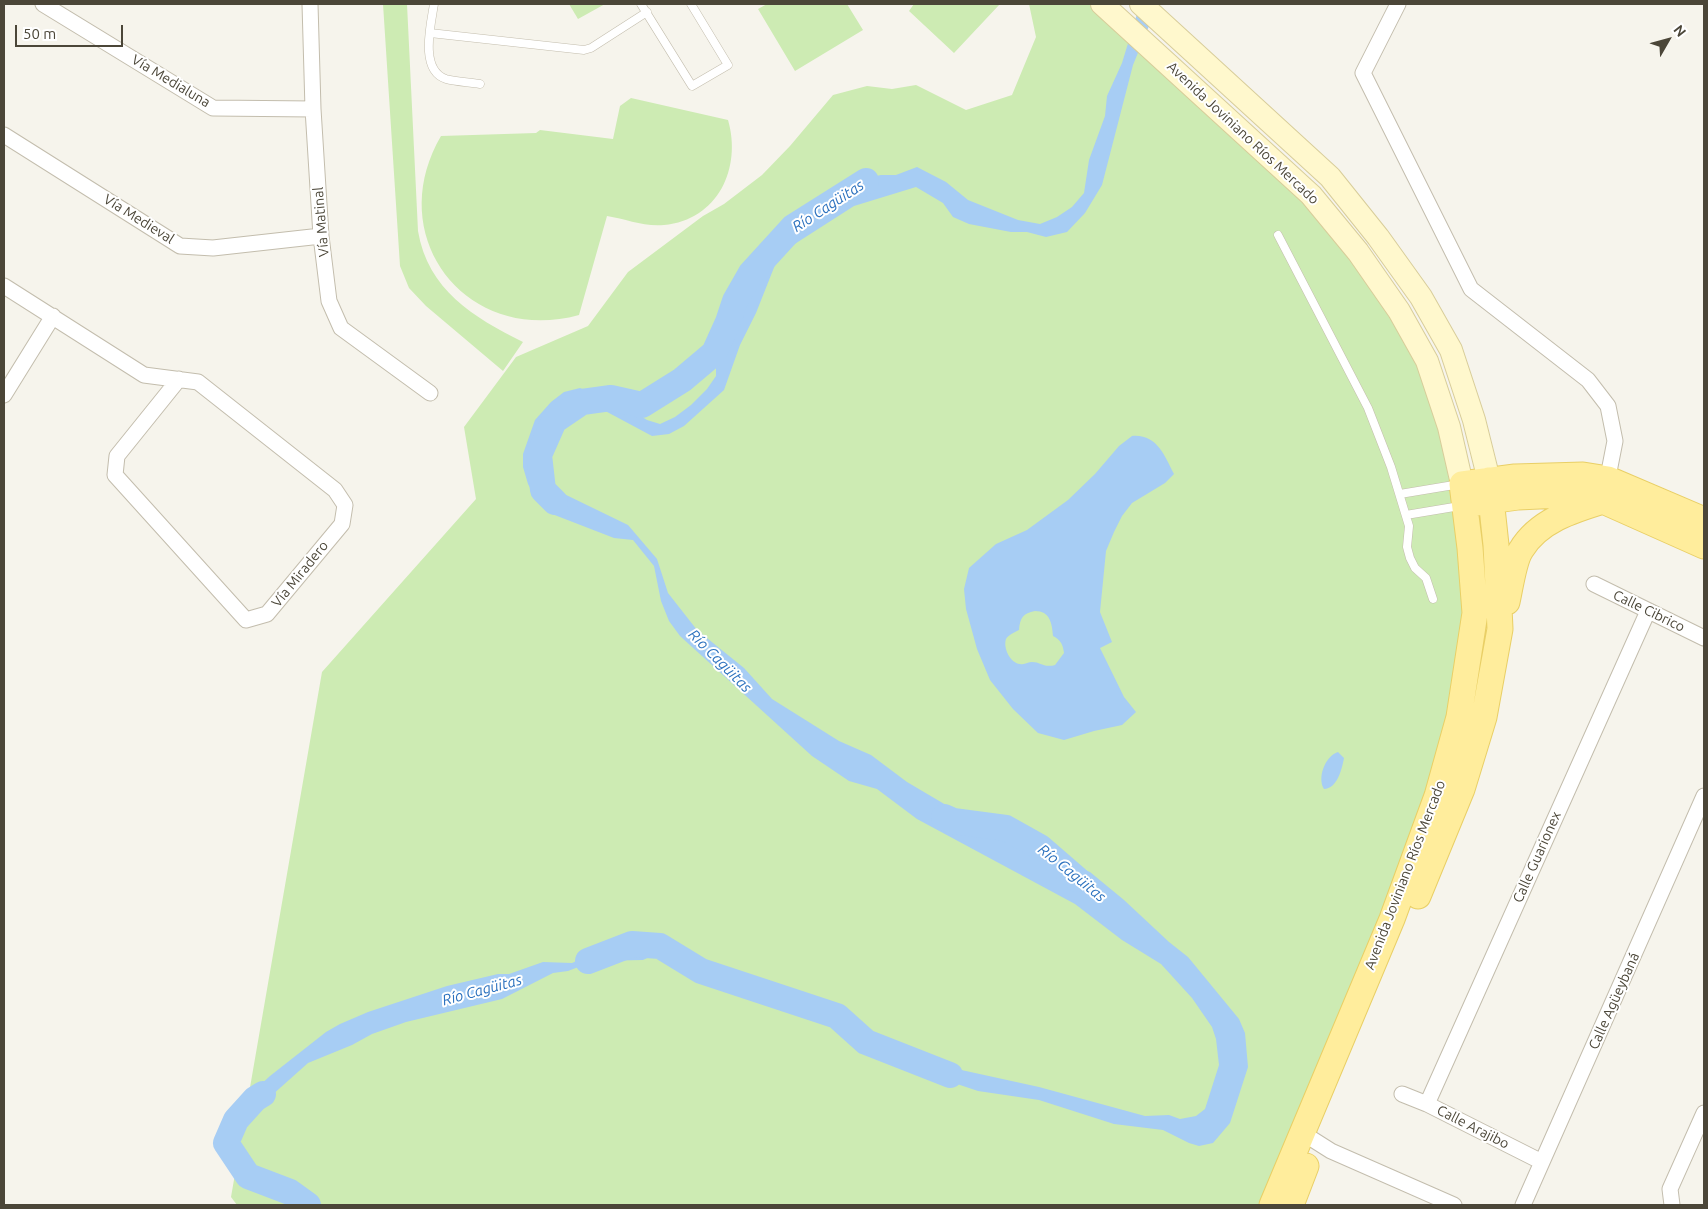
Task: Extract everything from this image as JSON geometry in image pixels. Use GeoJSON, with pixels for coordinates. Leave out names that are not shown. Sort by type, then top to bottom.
{"type":"FeatureCollection","features":[{"type":"Feature","properties":{"kind":"main road","name":"Avenida Joviniano Ríos Mercado"},"geometry":{"type":"LineString","coordinates":[[1102,4],[1311,194],[1358,252],[1399,311],[1428,361],[1449,427],[1463,494],[1470,548],[1475,613],[1458,717],[1437,796],[1308,1136],[1290,1205]]}},
{"type":"Feature","properties":{"kind":"main road","name":"Avenida Joviniano Ríos Mercado"},"geometry":{"type":"LineString","coordinates":[[1141,4],[1330,177],[1378,237],[1421,297],[1451,350],[1474,420],[1491,490],[1500,629],[1484,717],[1462,789],[1308,1136],[1272,1205]]}},
{"type":"Feature","properties":{"kind":"main road"},"geometry":{"type":"LineString","coordinates":[[1463,494],[1491,490],[1518,497],[1582,494],[1605,490],[1704,520]]}},
{"type":"Feature","properties":{"kind":"main road"},"geometry":{"type":"LineString","coordinates":[[1605,490],[1704,546]]}},
{"type":"Feature","properties":{"kind":"main road"},"geometry":{"type":"LineString","coordinates":[[1500,629],[1520,550],[1537,531],[1559,517],[1579,508],[1605,490]]}},
{"type":"Feature","properties":{"kind":"street","name":"Vía Medialuna"},"geometry":{"type":"LineString","coordinates":[[44,4],[213,108],[313,109]]}},
{"type":"Feature","properties":{"kind":"street","name":"Vía Matinal"},"geometry":{"type":"LineString","coordinates":[[310,4],[313,109],[321,236],[329,301],[341,328],[430,393]]}},
{"type":"Feature","properties":{"kind":"street"},"geometry":{"type":"LineString","coordinates":[[1398,4],[1363,73],[1471,289],[1588,380],[1608,406],[1615,441],[1605,490]]}},
{"type":"Feature","properties":{"kind":"street","name":"Vía Medieval"},"geometry":{"type":"LineString","coordinates":[[4,135],[10,137],[180,246],[213,248],[321,236]]}},
{"type":"Feature","properties":{"kind":"street","name":"Vía Miradero"},"geometry":{"type":"LineString","coordinates":[[4,286],[144,375],[178,379],[198,382],[334,490],[346,505],[342,524],[268,614],[246,620],[116,475],[117,456],[178,379]]}},
{"type":"Feature","properties":{"kind":"street"},"geometry":{"type":"LineString","coordinates":[[4,395],[53,316]]}},
{"type":"Feature","properties":{"kind":"street","name":"Calle Cibrico"},"geometry":{"type":"LineString","coordinates":[[1594,584],[1704,638]]}},
{"type":"Feature","properties":{"kind":"street","name":"Calle Guarionex"},"geometry":{"type":"LineString","coordinates":[[1427,1104],[1648,611]]}},
{"type":"Feature","properties":{"kind":"street","name":"Calle Agüeybaná"},"geometry":{"type":"LineString","coordinates":[[1523,1205],[1704,796]]}},
{"type":"Feature","properties":{"kind":"street","name":"Calle Arajibo"},"geometry":{"type":"LineString","coordinates":[[1402,1094],[1427,1104],[1542,1162]]}},
{"type":"Feature","properties":{"kind":"street"},"geometry":{"type":"LineString","coordinates":[[1672,1205],[1670,1189],[1704,1114]]}},
{"type":"Feature","properties":{"kind":"street"},"geometry":{"type":"LineString","coordinates":[[1308,1136],[1331,1152],[1454,1205]]}},
{"type":"Feature","properties":{"kind":"lane"},"geometry":{"type":"LineString","coordinates":[[434,4],[428,55],[435,71],[445,78],[480,84]]}},
{"type":"Feature","properties":{"kind":"lane"},"geometry":{"type":"LineString","coordinates":[[642,4],[692,86],[728,65],[691,4]]}},
{"type":"Feature","properties":{"kind":"lane"},"geometry":{"type":"LineString","coordinates":[[430,33],[584,50],[591,48],[646,12]]}},
{"type":"Feature","properties":{"kind":"lane"},"geometry":{"type":"LineString","coordinates":[[1278,235],[1368,408],[1410,526],[1407,547],[1410,558],[1415,568],[1426,578],[1433,599]]}},
{"type":"Feature","properties":{"kind":"lane"},"geometry":{"type":"LineString","coordinates":[[1400,494],[1463,494]]}},
{"type":"Feature","properties":{"kind":"lane"},"geometry":{"type":"LineString","coordinates":[[1406,515],[1463,494]]}},
{"type":"Feature","properties":{"kind":"green space"},"geometry":{"type":"Polygon","coordinates":[[[383,4],[407,4],[418,231],[423,252],[442,285],[456,299],[487,322],[523,342],[503,371],[426,306],[409,288],[400,266],[383,4]]]}},
{"type":"Feature","properties":{"kind":"green space"},"geometry":{"type":"Polygon","coordinates":[[[569,4],[605,4],[578,19],[569,4]]]}},
{"type":"Feature","properties":{"kind":"green space"},"geometry":{"type":"Polygon","coordinates":[[[767,4],[847,4],[863,30],[795,71],[758,9],[767,4]]]}},
{"type":"Feature","properties":{"kind":"green space"},"geometry":{"type":"Polygon","coordinates":[[[914,4],[1000,4],[954,53],[909,11],[914,4]]]}},
{"type":"Feature","properties":{"kind":"green space"},"geometry":{"type":"Polygon","coordinates":[[[1029,4],[1089,4],[1294,189],[1372,277],[1443,415],[1475,659],[1476,713],[1281,1205],[237,1205],[231,1197],[322,672],[476,499],[464,427],[516,357],[588,326],[628,272],[762,175],[790,146],[833,95],[867,86],[892,89],[916,85],[966,110],[1012,95],[1036,37],[1029,4]]]}},
{"type":"Feature","properties":{"kind":"green space"},"geometry":{"type":"Polygon","coordinates":[[[631,98],[728,120],[731,156],[728,173],[722,189],[712,202],[699,213],[683,221],[664,225],[642,224],[607,216],[579,315],[538,320],[502,314],[471,299],[446,275],[429,245],[422,211],[425,174],[441,136],[536,133],[540,130],[613,139],[620,106],[631,98]]]}},
{"type":"Feature","properties":{"kind":"water"},"geometry":{"type":"Polygon","coordinates":[[[1140,4],[1158,4],[1133,65],[1102,185],[1085,213],[1067,232],[1046,237],[1027,232],[1011,232],[969,224],[953,217],[943,203],[916,187],[854,206],[790,247],[775,265],[756,313],[740,345],[724,390],[684,426],[669,434],[652,436],[596,406],[589,399],[572,401],[540,440],[538,453],[540,472],[558,491],[628,525],[657,559],[668,593],[697,630],[744,668],[772,699],[839,741],[871,755],[907,782],[1007,841],[1031,851],[1059,858],[1090,872],[1188,957],[1239,1019],[1245,1033],[1248,1067],[1230,1123],[1213,1143],[1199,1146],[1163,1130],[1114,1124],[1039,1100],[978,1091],[960,1085],[915,1064],[918,1057],[934,1064],[1039,1087],[1145,1116],[1169,1115],[1180,1119],[1196,1116],[1205,1109],[1219,1065],[1216,1039],[1212,1027],[1192,998],[1161,964],[1122,940],[1075,904],[917,819],[877,789],[849,781],[812,756],[680,636],[669,621],[661,601],[654,566],[633,540],[614,538],[552,514],[535,497],[528,484],[523,467],[523,454],[535,420],[551,402],[564,392],[580,388],[631,410],[647,420],[660,424],[675,417],[691,405],[707,389],[716,376],[716,354],[719,333],[736,303],[749,286],[765,251],[783,238],[793,222],[819,216],[832,205],[844,186],[856,180],[881,175],[896,175],[917,167],[946,182],[968,200],[1018,220],[1040,224],[1057,217],[1072,207],[1084,193],[1089,160],[1105,116],[1107,96],[1122,63],[1140,4]]]}},
{"type":"Feature","properties":{"kind":"water"},"geometry":{"type":"Polygon","coordinates":[[[1132,436],[1148,438],[1159,447],[1174,474],[1165,483],[1132,503],[1122,516],[1106,551],[1100,612],[1112,642],[1100,648],[1124,697],[1136,712],[1122,725],[1064,740],[1038,733],[1013,709],[990,680],[977,649],[966,609],[964,589],[969,568],[996,544],[1027,530],[1068,500],[1095,474],[1119,446],[1132,436]],[[1035,611],[1025,615],[1021,619],[1019,630],[1006,639],[1005,643],[1008,654],[1016,663],[1035,662],[1048,666],[1055,665],[1064,653],[1061,643],[1053,636],[1052,627],[1047,615],[1035,611]]]}},
{"type":"Feature","properties":{"kind":"water"},"geometry":{"type":"Polygon","coordinates":[[[1338,752],[1344,758],[1340,773],[1332,786],[1324,789],[1321,779],[1324,768],[1329,758],[1338,752]]]}},
{"type":"Feature","properties":{"kind":"water"},"geometry":{"type":"Polygon","coordinates":[[[656,941],[656,954],[643,960],[594,961],[568,971],[553,973],[502,999],[406,1022],[372,1034],[352,1045],[308,1063],[243,1121],[230,1113],[270,1076],[326,1032],[368,1012],[447,986],[498,974],[509,974],[543,962],[572,963],[607,948],[627,948],[656,941]]]}},
{"type":"Feature","properties":{"kind":"waterway","name":"Río Cagüitas"},"geometry":{"type":"LineString","coordinates":[[555,502],[543,490],[539,455],[554,421],[582,402],[611,398],[642,405],[682,380],[714,353],[735,301],[751,273],[793,227],[866,181]]}},
{"type":"Feature","properties":{"kind":"waterway","name":"Río Cagüitas"},"geometry":{"type":"LineString","coordinates":[[944,817],[953,821],[1006,828],[1040,847],[1077,879]]}},
{"type":"Feature","properties":{"kind":"waterway","name":"Río Cagüitas"},"geometry":{"type":"LineString","coordinates":[[588,961],[632,944],[660,946],[701,971],[837,1016],[866,1042],[950,1075]]}},
{"type":"Feature","properties":{"kind":"waterway","name":"Río Cagüitas"},"geometry":{"type":"LineString","coordinates":[[263,1094],[255,1099],[236,1120],[226,1143],[248,1176],[290,1192],[308,1205]]}}]}
